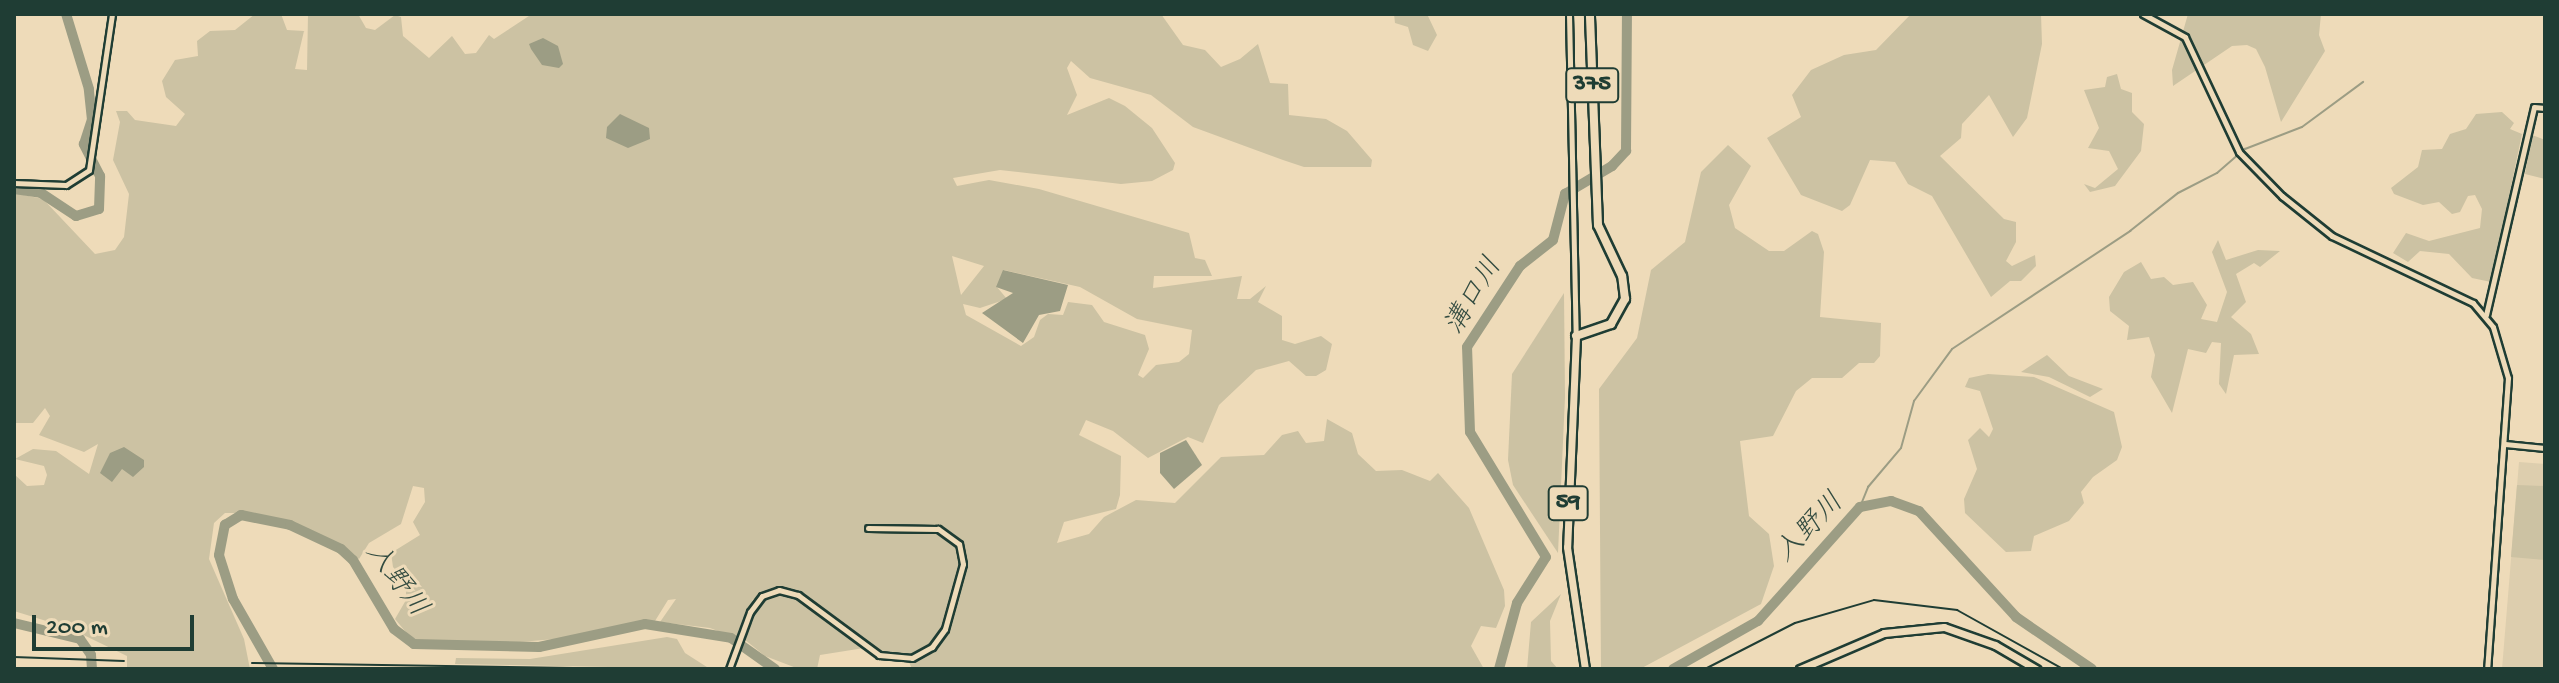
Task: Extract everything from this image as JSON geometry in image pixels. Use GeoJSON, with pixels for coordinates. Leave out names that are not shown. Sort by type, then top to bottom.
{"type":"FeatureCollection","features":[{"type":"Feature","properties":{"kind":"highway","name":"375"},"geometry":{"type":"LineString","coordinates":[[1576,336],[1611,324],[1625,299],[1623,280],[1603,242],[1597,214],[1590,14]]}},
{"type":"Feature","properties":{"kind":"main road","name":"59"},"geometry":{"type":"LineString","coordinates":[[1576,336],[1567,547],[1585,669]]}},
{"type":"Feature","properties":{"kind":"main road"},"geometry":{"type":"LineString","coordinates":[[1800,669],[1884,633],[1944,627],[1981,638],[2036,669]]}},
{"type":"Feature","properties":{"kind":"street"},"geometry":{"type":"LineString","coordinates":[[14,183],[66,185],[80,180],[92,165],[112,14]]}},
{"type":"Feature","properties":{"kind":"street"},"geometry":{"type":"LineString","coordinates":[[1569,14],[1575,176],[1576,336]]}},
{"type":"Feature","properties":{"kind":"street"},"geometry":{"type":"LineString","coordinates":[[2143,14],[2185,37],[2245,162],[2307,218],[2332,236],[2457,294],[2486,315],[2506,362],[2505,444],[2485,634],[2487,669]]}},
{"type":"Feature","properties":{"kind":"street"},"geometry":{"type":"LineString","coordinates":[[2486,315],[2534,107],[2545,108]]}},
{"type":"Feature","properties":{"kind":"street"},"geometry":{"type":"LineString","coordinates":[[2505,444],[2545,448]]}},
{"type":"Feature","properties":{"kind":"street"},"geometry":{"type":"LineString","coordinates":[[729,669],[744,628],[762,596],[785,591],[879,655],[903,659],[927,652],[945,629],[963,564],[962,550],[953,537],[938,529],[868,528]]}},
{"type":"Feature","properties":{"kind":"shaded area"},"geometry":{"type":"Polygon","coordinates":[[[255,14],[281,14],[287,30],[304,31],[295,69],[307,70],[308,14],[358,14],[366,28],[375,30],[395,15],[401,17],[403,36],[429,58],[452,36],[465,54],[476,53],[489,35],[494,39],[532,14],[1161,14],[1183,45],[1205,50],[1221,67],[1240,59],[1258,44],[1270,83],[1288,84],[1289,115],[1326,119],[1347,131],[1372,160],[1371,167],[1304,167],[1283,160],[1193,127],[1151,95],[1090,78],[1071,61],[1067,68],[1077,95],[1067,115],[1109,98],[1125,106],[1152,128],[1175,163],[1173,170],[1152,181],[1121,184],[1000,170],[953,178],[957,186],[989,180],[1039,189],[1189,233],[1195,258],[1205,260],[1212,276],[1154,276],[1153,288],[1242,276],[1237,299],[1250,299],[1266,286],[1258,302],[1282,316],[1282,340],[1295,344],[1321,336],[1332,344],[1326,370],[1316,376],[1306,376],[1289,361],[1256,370],[1219,405],[1203,443],[1188,437],[1148,458],[1113,431],[1086,420],[1079,435],[1121,456],[1120,495],[1116,509],[1064,522],[1057,543],[1089,534],[1104,517],[1136,500],[1175,503],[1221,457],[1264,455],[1282,435],[1298,431],[1306,443],[1324,441],[1327,419],[1352,433],[1358,454],[1376,471],[1402,470],[1430,481],[1438,473],[1469,508],[1504,590],[1505,606],[1496,628],[1481,626],[1471,646],[1484,669],[912,669],[909,662],[884,660],[864,648],[820,655],[817,669],[799,669],[765,656],[744,639],[760,601],[753,599],[736,638],[710,628],[660,622],[676,599],[668,600],[655,621],[636,622],[603,635],[483,645],[425,642],[410,637],[395,619],[406,600],[406,583],[393,567],[391,553],[420,535],[413,522],[425,502],[424,488],[413,486],[401,524],[369,543],[359,559],[301,525],[254,513],[225,513],[214,523],[209,559],[244,639],[250,669],[127,669],[127,656],[69,628],[14,611],[14,474],[27,486],[44,485],[47,475],[44,466],[15,459],[33,449],[56,451],[89,474],[98,444],[84,452],[39,435],[50,416],[45,408],[33,423],[14,423],[14,193],[43,199],[95,254],[115,250],[124,237],[129,194],[113,160],[120,122],[116,111],[127,111],[135,120],[176,126],[185,114],[166,97],[162,81],[175,60],[198,56],[197,41],[210,31],[235,30],[255,14]],[[952,256],[961,295],[984,266],[952,256]],[[1004,270],[997,287],[1007,299],[980,308],[963,304],[966,315],[1021,346],[1034,337],[1040,320],[1048,314],[1063,315],[1068,302],[1092,305],[1104,322],[1145,335],[1149,349],[1138,375],[1143,378],[1156,365],[1179,362],[1189,354],[1192,330],[1137,319],[1080,287],[1004,270]]]}},
{"type":"Feature","properties":{"kind":"shaded area"},"geometry":{"type":"Polygon","coordinates":[[[1394,14],[1427,14],[1437,35],[1428,51],[1413,45],[1408,27],[1395,23],[1394,14]]]}},
{"type":"Feature","properties":{"kind":"shaded area"},"geometry":{"type":"Polygon","coordinates":[[[1911,14],[2041,14],[2042,44],[2027,118],[2013,137],[1989,95],[1962,124],[1961,138],[1940,156],[2004,219],[2016,222],[2016,242],[2006,261],[2012,266],[2035,255],[2036,266],[2021,281],[2010,281],[1991,297],[1932,196],[1908,184],[1895,162],[1870,160],[1850,205],[1842,211],[1801,195],[1767,138],[1801,117],[1792,95],[1811,70],[1844,55],[1876,50],[1911,14]]]}},
{"type":"Feature","properties":{"kind":"shaded area"},"geometry":{"type":"Polygon","coordinates":[[[2188,14],[2321,14],[2319,35],[2325,51],[2281,122],[2265,67],[2256,49],[2247,45],[2232,46],[2173,86],[2172,70],[2188,14]]]}},
{"type":"Feature","properties":{"kind":"shaded area"},"geometry":{"type":"Polygon","coordinates":[[[543,38],[558,46],[563,64],[559,68],[542,65],[531,49],[529,44],[543,38]]]}},
{"type":"Feature","properties":{"kind":"shaded area"},"geometry":{"type":"Polygon","coordinates":[[[2117,74],[2121,89],[2132,93],[2132,112],[2144,124],[2141,151],[2115,186],[2090,192],[2084,184],[2095,188],[2118,169],[2109,151],[2088,148],[2099,128],[2084,90],[2105,87],[2107,77],[2117,74]]]}},
{"type":"Feature","properties":{"kind":"shaded area"},"geometry":{"type":"Polygon","coordinates":[[[2502,112],[2514,123],[2510,129],[2522,134],[2491,282],[2472,278],[2449,254],[2420,251],[2408,262],[2393,253],[2406,233],[2429,241],[2480,228],[2482,209],[2475,195],[2468,196],[2460,212],[2452,214],[2439,202],[2423,205],[2394,194],[2391,188],[2418,167],[2422,150],[2442,149],[2450,134],[2466,129],[2476,114],[2502,112]]]}},
{"type":"Feature","properties":{"kind":"shaded area"},"geometry":{"type":"Polygon","coordinates":[[[620,114],[649,128],[650,139],[628,148],[606,138],[607,127],[620,114]]]}},
{"type":"Feature","properties":{"kind":"shaded area"},"geometry":{"type":"Polygon","coordinates":[[[2532,135],[2545,140],[2545,179],[2525,174],[2532,135]]]}},
{"type":"Feature","properties":{"kind":"shaded area"},"geometry":{"type":"Polygon","coordinates":[[[1728,145],[1751,166],[1729,205],[1735,228],[1769,251],[1784,251],[1812,231],[1818,234],[1824,252],[1820,317],[1881,323],[1880,356],[1874,363],[1859,363],[1842,378],[1812,378],[1796,391],[1773,436],[1740,441],[1749,516],[1769,534],[1774,566],[1761,604],[1640,669],[1601,669],[1599,389],[1637,338],[1651,270],[1685,242],[1701,172],[1728,145]]]}},
{"type":"Feature","properties":{"kind":"shaded area"},"geometry":{"type":"Polygon","coordinates":[[[2218,240],[2226,260],[2258,250],[2280,251],[2260,267],[2254,263],[2236,274],[2246,302],[2231,317],[2251,334],[2259,354],[2234,355],[2226,394],[2219,384],[2221,343],[2212,342],[2206,353],[2188,349],[2172,413],[2151,377],[2155,355],[2149,337],[2127,340],[2129,326],[2110,311],[2109,297],[2124,272],[2141,262],[2151,279],[2164,277],[2173,285],[2193,282],[2207,305],[2201,319],[2217,322],[2227,292],[2212,252],[2218,240]]]}},
{"type":"Feature","properties":{"kind":"shaded area"},"geometry":{"type":"Polygon","coordinates":[[[1003,270],[1068,285],[1060,311],[1039,315],[1023,343],[982,313],[1013,293],[996,287],[1003,270]]]}},
{"type":"Feature","properties":{"kind":"shaded area"},"geometry":{"type":"Polygon","coordinates":[[[1564,293],[1565,397],[1558,553],[1513,485],[1508,460],[1512,374],[1564,293]]]}},
{"type":"Feature","properties":{"kind":"shaded area"},"geometry":{"type":"Polygon","coordinates":[[[2047,355],[2069,376],[2103,389],[2090,397],[2049,377],[2021,372],[2047,355]]]}},
{"type":"Feature","properties":{"kind":"shaded area"},"geometry":{"type":"Polygon","coordinates":[[[1988,374],[2034,377],[2114,412],[2122,447],[2117,460],[2093,477],[2081,492],[2084,503],[2069,521],[2034,536],[2031,551],[2006,552],[1965,513],[1964,499],[1977,469],[1968,440],[1980,428],[1989,437],[1993,429],[1980,391],[1965,387],[1969,378],[1988,374]]]}},
{"type":"Feature","properties":{"kind":"shaded area"},"geometry":{"type":"Polygon","coordinates":[[[1186,440],[1202,465],[1174,489],[1160,473],[1160,453],[1186,440]]]}},
{"type":"Feature","properties":{"kind":"shaded area"},"geometry":{"type":"Polygon","coordinates":[[[124,447],[144,460],[144,467],[133,477],[122,469],[112,482],[100,473],[110,453],[124,447]]]}},
{"type":"Feature","properties":{"kind":"shaded area"},"geometry":{"type":"Polygon","coordinates":[[[2519,462],[2545,464],[2545,669],[2502,669],[2519,462]]]}},
{"type":"Feature","properties":{"kind":"shaded area"},"geometry":{"type":"Polygon","coordinates":[[[2517,485],[2545,486],[2545,560],[2511,557],[2517,485]]]}},
{"type":"Feature","properties":{"kind":"shaded area"},"geometry":{"type":"Polygon","coordinates":[[[1561,594],[1550,621],[1551,661],[1558,669],[1527,669],[1531,622],[1561,594]]]}},
{"type":"Feature","properties":{"kind":"shaded area"},"geometry":{"type":"Polygon","coordinates":[[[667,637],[677,639],[685,653],[710,669],[455,664],[456,658],[530,659],[667,637]]]}},
{"type":"Feature","properties":{"kind":"waterway"},"geometry":{"type":"LineString","coordinates":[[14,189],[41,193],[76,216],[99,209],[100,176],[84,144],[92,120],[89,89],[66,14]]}},
{"type":"Feature","properties":{"kind":"waterway","name":"溝口川"},"geometry":{"type":"LineString","coordinates":[[1499,669],[1517,603],[1546,557],[1470,432],[1467,347],[1520,266],[1553,240],[1565,194],[1612,166],[1626,151],[1627,14]]}},
{"type":"Feature","properties":{"kind":"waterway"},"geometry":{"type":"LineString","coordinates":[[1860,507],[1868,487],[1901,448],[1914,401],[1952,349],[2130,231],[2178,193],[2217,173],[2245,149],[2302,127],[2363,82]]}},
{"type":"Feature","properties":{"kind":"waterway","name":"入野川"},"geometry":{"type":"LineString","coordinates":[[1673,669],[1758,621],[1860,507],[1891,501],[1919,511],[2016,617],[2092,669]]}},
{"type":"Feature","properties":{"kind":"waterway","name":"入野川"},"geometry":{"type":"LineString","coordinates":[[273,669],[233,599],[219,555],[225,525],[241,515],[290,525],[341,549],[353,560],[394,629],[414,644],[539,647],[645,624],[731,638],[775,669]]}},
{"type":"Feature","properties":{"kind":"waterway","name":"入野川"},"geometry":{"type":"LineString","coordinates":[[14,623],[80,639],[91,655],[92,669]]}},
{"type":"Feature","properties":{"kind":"railway"},"geometry":{"type":"LineString","coordinates":[[1705,669],[1795,623],[1874,600],[1957,610],[2063,669]]}},
{"type":"Feature","properties":{"kind":"railway"},"geometry":{"type":"LineString","coordinates":[[14,657],[124,661]]}},
{"type":"Feature","properties":{"kind":"railway"},"geometry":{"type":"LineString","coordinates":[[252,663],[638,669]]}}]}
